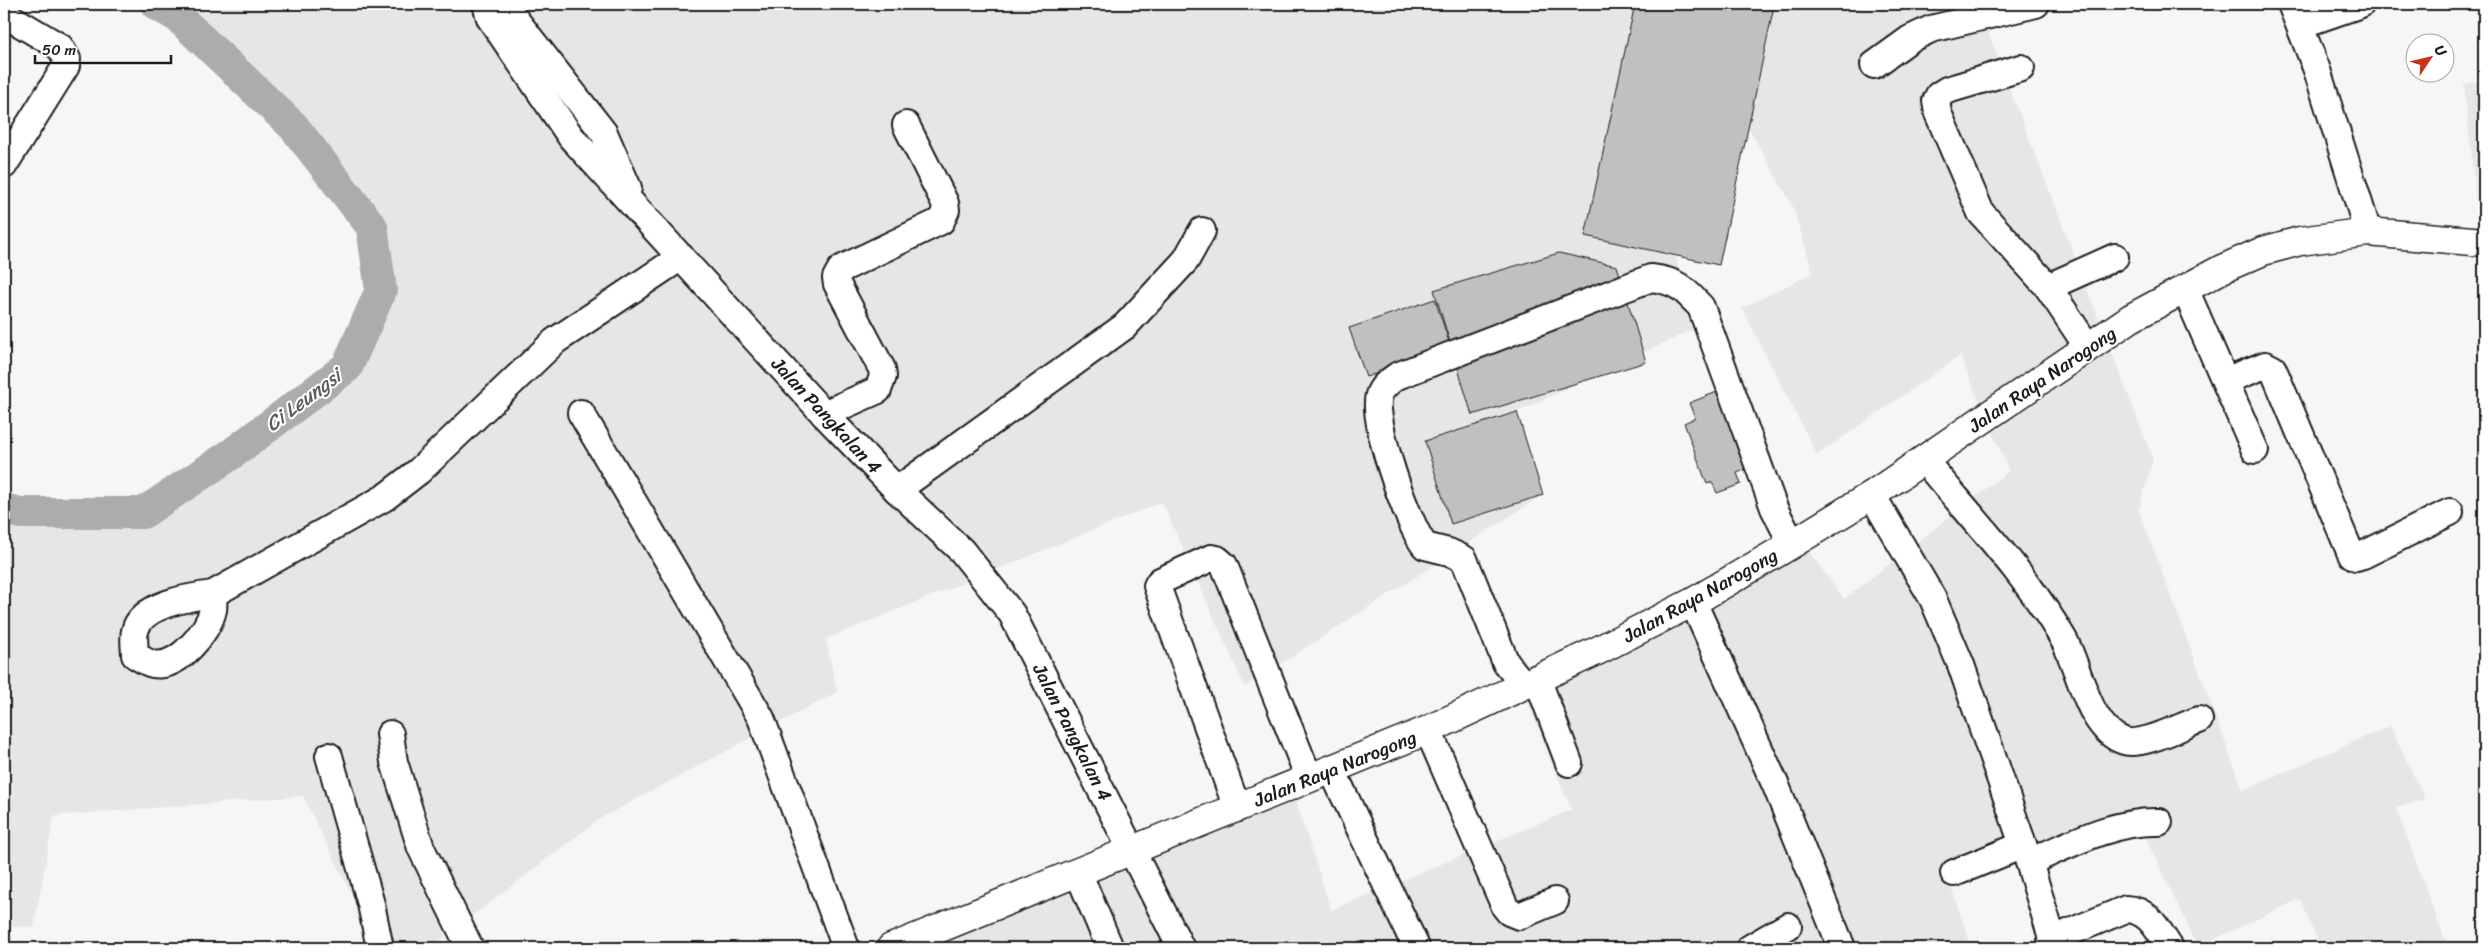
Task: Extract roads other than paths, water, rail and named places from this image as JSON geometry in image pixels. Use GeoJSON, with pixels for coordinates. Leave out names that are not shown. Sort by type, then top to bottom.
{"type":"FeatureCollection","features":[{"type":"Feature","properties":{"kind":"main road","name":"Jalan Raya Narogong"},"geometry":{"type":"LineString","coordinates":[[891,948],[1428,730],[1601,649],[1693,602],[1872,495],[2087,346],[2131,318],[2222,269],[2262,251],[2300,241],[2368,232],[2484,242]]}},
{"type":"Feature","properties":{"kind":"street","name":"Jalan Pangkalan 4"},"geometry":{"type":"LineString","coordinates":[[486,4],[490,18],[571,137],[824,414],[897,490],[962,551],[1012,614],[1181,948]]}},
{"type":"Feature","properties":{"kind":"street"},"geometry":{"type":"LineString","coordinates":[[509,4],[511,14],[604,133],[635,205]]}},
{"type":"Feature","properties":{"kind":"street"},"geometry":{"type":"LineString","coordinates":[[1874,65],[1910,39],[1931,29],[2036,4]]}},
{"type":"Feature","properties":{"kind":"street"},"geometry":{"type":"LineString","coordinates":[[2361,4],[2296,14],[2317,70],[2368,232]]}},
{"type":"Feature","properties":{"kind":"street"},"geometry":{"type":"LineString","coordinates":[[4,14],[60,46],[67,58],[66,66],[4,165]]}},
{"type":"Feature","properties":{"kind":"street"},"geometry":{"type":"LineString","coordinates":[[2021,68],[1947,90],[1939,95],[1936,101],[1938,113],[1981,213],[2048,287],[2087,346]]}},
{"type":"Feature","properties":{"kind":"street"},"geometry":{"type":"LineString","coordinates":[[824,414],[878,390],[883,376],[882,369],[837,284],[838,273],[841,269],[941,221],[945,216],[945,203],[906,126]]}},
{"type":"Feature","properties":{"kind":"street"},"geometry":{"type":"LineString","coordinates":[[897,490],[1125,326],[1186,260],[1202,231]]}},
{"type":"Feature","properties":{"kind":"street"},"geometry":{"type":"LineString","coordinates":[[214,594],[384,498],[419,471],[503,388],[555,341],[682,257]]}},
{"type":"Feature","properties":{"kind":"street"},"geometry":{"type":"LineString","coordinates":[[2048,287],[2115,257]]}},
{"type":"Feature","properties":{"kind":"street"},"geometry":{"type":"LineString","coordinates":[[1569,763],[1530,682],[1506,663],[1464,559],[1449,552],[1425,546],[1405,510],[1378,411],[1379,396],[1386,384],[1397,376],[1651,278],[1670,280],[1684,288],[1701,307],[1774,508],[1792,544]]}},
{"type":"Feature","properties":{"kind":"street"},"geometry":{"type":"LineString","coordinates":[[2185,289],[2254,450]]}},
{"type":"Feature","properties":{"kind":"street"},"geometry":{"type":"LineString","coordinates":[[2225,381],[2265,365],[2273,369],[2351,554],[2356,557],[2450,512]]}},
{"type":"Feature","properties":{"kind":"street"},"geometry":{"type":"LineString","coordinates":[[581,413],[761,718],[846,948]]}},
{"type":"Feature","properties":{"kind":"street"},"geometry":{"type":"LineString","coordinates":[[1924,460],[2023,579],[2064,640],[2091,708],[2114,735],[2123,741],[2135,744],[2199,720]]}},
{"type":"Feature","properties":{"kind":"street"},"geometry":{"type":"LineString","coordinates":[[1872,495],[1933,598],[1961,665],[2026,853],[2053,944],[2126,909],[2136,909],[2151,920],[2170,948]]}},
{"type":"Feature","properties":{"kind":"street"},"geometry":{"type":"LineString","coordinates":[[1237,808],[1157,586],[1160,581],[1211,558],[1217,559],[1224,565],[1320,774],[1416,947]]}},
{"type":"Feature","properties":{"kind":"street"},"geometry":{"type":"LineString","coordinates":[[1693,602],[1776,786],[1842,948]]}},
{"type":"Feature","properties":{"kind":"street"},"geometry":{"type":"LineString","coordinates":[[1428,730],[1505,907],[1509,912],[1519,916],[1555,901]]}},
{"type":"Feature","properties":{"kind":"street"},"geometry":{"type":"LineString","coordinates":[[390,734],[394,762],[421,848],[470,948]]}},
{"type":"Feature","properties":{"kind":"street"},"geometry":{"type":"LineString","coordinates":[[330,756],[371,904],[380,948]]}},
{"type":"Feature","properties":{"kind":"street"},"geometry":{"type":"LineString","coordinates":[[1954,873],[2026,853],[2073,843],[2140,822],[2159,822]]}},
{"type":"Feature","properties":{"kind":"street"},"geometry":{"type":"LineString","coordinates":[[1078,872],[1110,948]]}},
{"type":"Feature","properties":{"kind":"street"},"geometry":{"type":"LineString","coordinates":[[1750,948],[1788,926]]}},
{"type":"Feature","properties":{"kind":"waterway","name":"Ci Leungsi"},"geometry":{"type":"LineString","coordinates":[[4,509],[21,513],[143,513],[233,453],[347,367],[381,290],[372,227],[294,127],[178,17],[156,4]]}}]}
